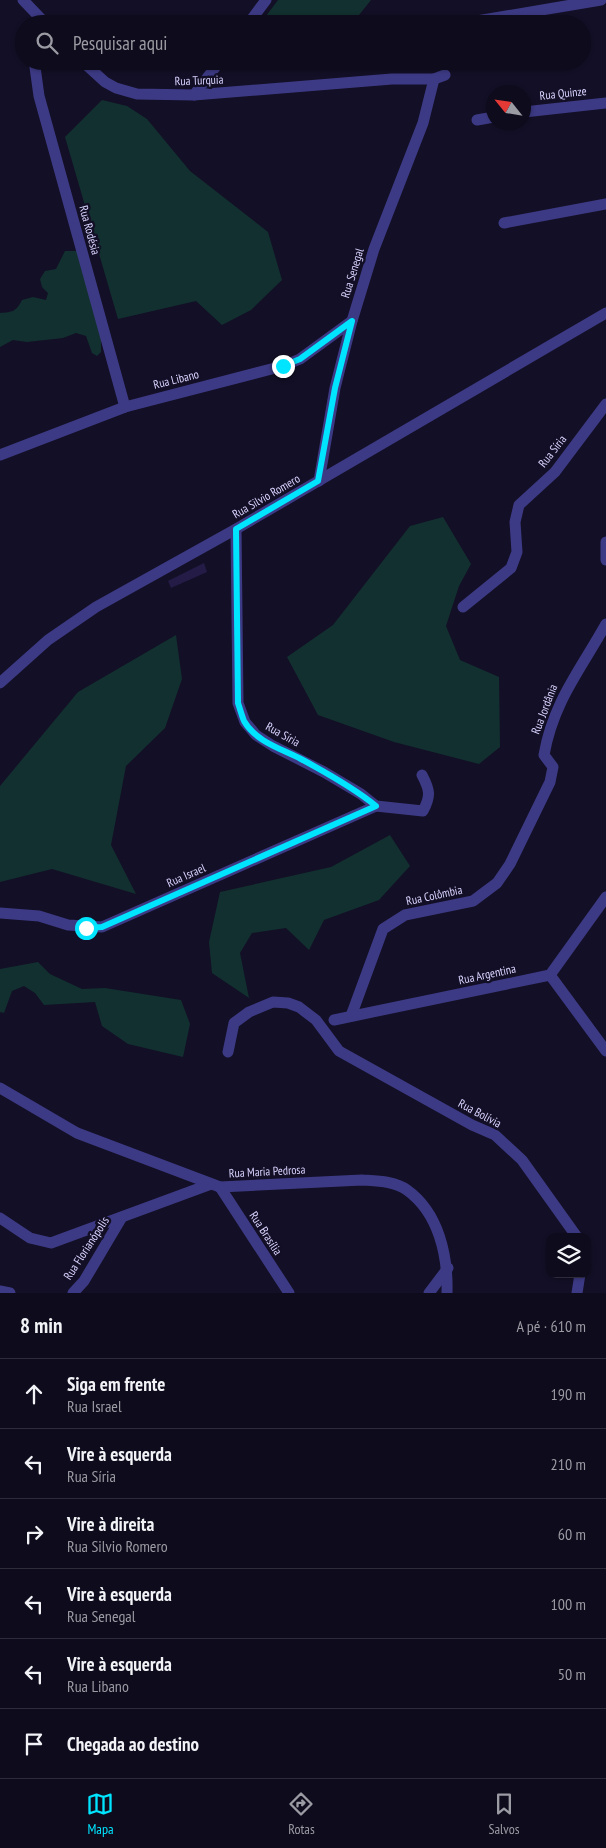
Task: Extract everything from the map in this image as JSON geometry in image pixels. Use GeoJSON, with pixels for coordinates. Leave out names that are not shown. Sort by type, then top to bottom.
{"type":"FeatureCollection","features":[{"type":"Feature","properties":{"kind":"street"},"geometry":{"type":"LineString","coordinates":[[23,0],[37,15]]}},
{"type":"Feature","properties":{"kind":"street"},"geometry":{"type":"LineString","coordinates":[[255,15],[266,0]]}},
{"type":"Feature","properties":{"kind":"street"},"geometry":{"type":"LineString","coordinates":[[512,15],[601,0]]}},
{"type":"Feature","properties":{"kind":"street","name":"Rua Rodésia"},"geometry":{"type":"LineString","coordinates":[[35,70],[39,96],[125,407]]}},
{"type":"Feature","properties":{"kind":"street","name":"Rua Turquia"},"geometry":{"type":"LineString","coordinates":[[92,70],[105,82],[116,88],[137,94],[194,95],[392,79],[440,77]]}},
{"type":"Feature","properties":{"kind":"street"},"geometry":{"type":"LineString","coordinates":[[194,95],[213,70]]}},
{"type":"Feature","properties":{"kind":"street","name":"Rua Senegal"},"geometry":{"type":"LineString","coordinates":[[318,481],[335,388],[352,321],[374,249],[424,123],[440,77]]}},
{"type":"Feature","properties":{"kind":"street","name":"Rua Quinze"},"geometry":{"type":"LineString","coordinates":[[531,111],[606,103]]}},
{"type":"Feature","properties":{"kind":"street"},"geometry":{"type":"LineString","coordinates":[[478,120],[486,118]]}},
{"type":"Feature","properties":{"kind":"street"},"geometry":{"type":"LineString","coordinates":[[504,223],[606,204]]}},
{"type":"Feature","properties":{"kind":"street","name":"Rua Silvio Romero"},"geometry":{"type":"LineString","coordinates":[[0,683],[48,640],[96,608],[236,529],[606,313]]}},
{"type":"Feature","properties":{"kind":"street","name":"Rua Libano"},"geometry":{"type":"LineString","coordinates":[[0,455],[125,407],[283,366],[300,359],[352,321]]}},
{"type":"Feature","properties":{"kind":"street","name":"Rua Síria"},"geometry":{"type":"LineString","coordinates":[[463,607],[511,568],[517,552],[514,522],[519,505],[555,472],[606,404]]}},
{"type":"Feature","properties":{"kind":"street","name":"Rua Síria"},"geometry":{"type":"LineString","coordinates":[[236,529],[238,703],[245,722],[256,735],[273,746],[300,758],[361,794],[376,806],[423,812],[431,798],[422,775]]}},
{"type":"Feature","properties":{"kind":"street"},"geometry":{"type":"LineString","coordinates":[[606,542],[606,560]]}},
{"type":"Feature","properties":{"kind":"street","name":"Rua Jordânia"},"geometry":{"type":"LineString","coordinates":[[550,782],[553,767],[544,754],[552,725],[564,693],[606,624]]}},
{"type":"Feature","properties":{"kind":"street","name":"Rua Colômbia"},"geometry":{"type":"LineString","coordinates":[[351,1016],[383,930],[405,915],[473,901],[497,883],[510,864],[550,782]]}},
{"type":"Feature","properties":{"kind":"street","name":"Rua Israel"},"geometry":{"type":"LineString","coordinates":[[0,913],[39,916],[77,926],[102,927],[376,806]]}},
{"type":"Feature","properties":{"kind":"street"},"geometry":{"type":"LineString","coordinates":[[605,1048],[550,975],[606,896]]}},
{"type":"Feature","properties":{"kind":"street","name":"Rua Argentina"},"geometry":{"type":"LineString","coordinates":[[334,1020],[550,975]]}},
{"type":"Feature","properties":{"kind":"street","name":"Rua Bolívia"},"geometry":{"type":"LineString","coordinates":[[228,1052],[234,1024],[258,1007],[273,1002],[288,1003],[309,1013],[339,1052],[472,1125],[495,1135],[522,1160],[574,1233]]}},
{"type":"Feature","properties":{"kind":"street"},"geometry":{"type":"LineString","coordinates":[[0,1088],[77,1133],[215,1186]]}},
{"type":"Feature","properties":{"kind":"street","name":"Rua Maria Pedrosa"},"geometry":{"type":"LineString","coordinates":[[0,1218],[30,1238],[51,1243],[215,1186],[362,1180],[395,1185],[406,1189],[425,1209],[440,1238],[448,1268],[447,1293]]}},
{"type":"Feature","properties":{"kind":"street","name":"Rua Brasília"},"geometry":{"type":"LineString","coordinates":[[215,1186],[289,1293]]}},
{"type":"Feature","properties":{"kind":"street","name":"Rua Florianópolis"},"geometry":{"type":"LineString","coordinates":[[73,1293],[84,1281],[122,1217]]}},
{"type":"Feature","properties":{"kind":"street"},"geometry":{"type":"LineString","coordinates":[[429,1293],[448,1268]]}},
{"type":"Feature","properties":{"kind":"street"},"geometry":{"type":"LineString","coordinates":[[577,1293],[579,1278]]}},
{"type":"Feature","properties":{"kind":"street"},"geometry":{"type":"LineString","coordinates":[[0,1291],[10,1293]]}},
{"type":"Feature","properties":{"kind":"green space"},"geometry":{"type":"Polygon","coordinates":[[[278,0],[371,0],[359,15],[267,15],[278,0]]]}},
{"type":"Feature","properties":{"kind":"green space"},"geometry":{"type":"Polygon","coordinates":[[[102,100],[127,106],[147,119],[190,171],[268,232],[282,280],[251,310],[222,325],[196,301],[118,319],[65,137],[102,100]]]}},
{"type":"Feature","properties":{"kind":"green space"},"geometry":{"type":"Polygon","coordinates":[[[65,251],[77,251],[101,334],[101,352],[97,356],[92,353],[86,336],[76,333],[63,338],[27,342],[13,340],[0,347],[0,313],[13,311],[22,300],[33,297],[46,300],[48,293],[42,287],[40,279],[45,271],[56,269],[65,251]]]}},
{"type":"Feature","properties":{"kind":"green space"},"geometry":{"type":"Polygon","coordinates":[[[443,517],[471,564],[459,586],[446,626],[460,660],[499,677],[500,747],[479,764],[394,742],[318,715],[287,657],[333,625],[410,526],[443,517]]]}},
{"type":"Feature","properties":{"kind":"green space"},"geometry":{"type":"Polygon","coordinates":[[[176,635],[182,679],[165,728],[126,766],[111,845],[136,894],[52,869],[0,882],[0,786],[78,692],[176,635]]]}},
{"type":"Feature","properties":{"kind":"green space"},"geometry":{"type":"Polygon","coordinates":[[[390,835],[410,866],[379,900],[324,920],[309,950],[286,928],[252,933],[240,953],[249,998],[212,973],[209,942],[220,892],[331,867],[390,835]]]}},
{"type":"Feature","properties":{"kind":"green space"},"geometry":{"type":"Polygon","coordinates":[[[38,962],[50,974],[82,989],[105,988],[181,1000],[190,1024],[183,1057],[128,1044],[102,1026],[95,1002],[44,1005],[35,993],[24,986],[12,991],[4,1013],[0,1012],[0,969],[38,962]]]}},
{"type":"Feature","properties":{"kind":"building"},"geometry":{"type":"Polygon","coordinates":[[[204,563],[207,572],[171,588],[168,581],[204,563]]]}},
{"type":"Feature","properties":{"kind":"route"},"geometry":{"type":"LineString","coordinates":[[86,928],[102,927],[376,806],[361,794],[300,758],[273,746],[256,735],[245,722],[238,703],[236,529],[318,481],[335,388],[352,321],[300,359],[283,366]]}}]}
